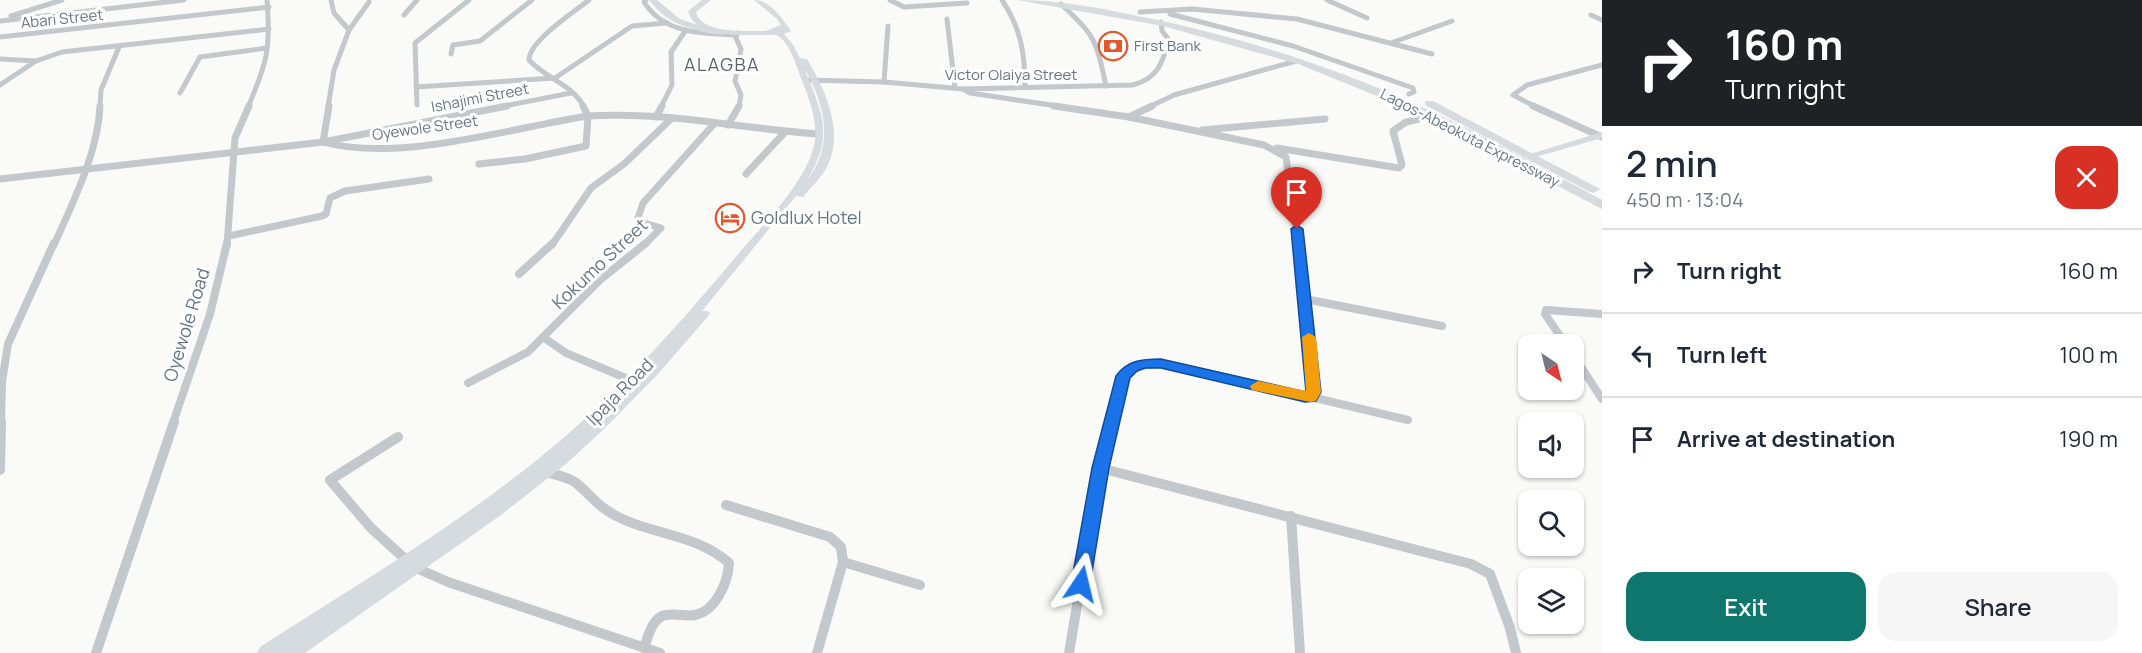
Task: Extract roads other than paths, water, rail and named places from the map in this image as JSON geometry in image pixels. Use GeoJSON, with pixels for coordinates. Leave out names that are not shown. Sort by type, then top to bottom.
{"type":"FeatureCollection","features":[{"type":"Feature","properties":{"kind":"highway"},"geometry":{"type":"LineString","coordinates":[[653,0],[661,11],[680,22],[708,30],[734,33]]}},
{"type":"Feature","properties":{"kind":"highway","name":"Lagos-Abeokuta Expressway"},"geometry":{"type":"LineString","coordinates":[[1021,0],[1062,2],[1140,12],[1210,27],[1284,47],[1362,74],[1409,94],[1600,191]]}},
{"type":"Feature","properties":{"kind":"highway","name":"Lagos-Abeokuta Expressway"},"geometry":{"type":"LineString","coordinates":[[1062,2],[1161,22],[1234,41],[1383,93],[1455,127],[1602,205]]}},
{"type":"Feature","properties":{"kind":"main road"},"geometry":{"type":"LineString","coordinates":[[707,0],[692,11],[693,18],[700,24],[734,33],[779,31]]}},
{"type":"Feature","properties":{"kind":"main road"},"geometry":{"type":"LineString","coordinates":[[712,0],[698,12],[705,23],[735,30],[779,31]]}},
{"type":"Feature","properties":{"kind":"main road","name":"Ipaja Road"},"geometry":{"type":"LineString","coordinates":[[291,653],[593,425],[791,195],[812,162],[819,134],[812,80],[779,31],[782,20],[757,0]]}},
{"type":"Feature","properties":{"kind":"main road","name":"Ipaja Road"},"geometry":{"type":"LineString","coordinates":[[266,653],[410,564],[546,472],[679,342],[823,164],[828,133],[826,110],[812,80],[790,44],[779,31]]}},
{"type":"Feature","properties":{"kind":"main road"},"geometry":{"type":"LineString","coordinates":[[1532,155],[1601,136]]}},
{"type":"Feature","properties":{"kind":"street"},"geometry":{"type":"LineString","coordinates":[[0,20],[62,0]]}},
{"type":"Feature","properties":{"kind":"street"},"geometry":{"type":"LineString","coordinates":[[0,20],[184,0]]}},
{"type":"Feature","properties":{"kind":"street"},"geometry":{"type":"LineString","coordinates":[[331,0],[336,17],[349,30]]}},
{"type":"Feature","properties":{"kind":"street"},"geometry":{"type":"LineString","coordinates":[[404,15],[417,0]]}},
{"type":"Feature","properties":{"kind":"street"},"geometry":{"type":"LineString","coordinates":[[417,105],[416,40],[470,0]]}},
{"type":"Feature","properties":{"kind":"street"},"geometry":{"type":"LineString","coordinates":[[451,54],[453,45],[480,41],[532,0]]}},
{"type":"Feature","properties":{"kind":"street"},"geometry":{"type":"LineString","coordinates":[[479,164],[586,146],[588,116],[580,100],[555,78],[535,67],[529,60],[529,55],[536,43],[589,0]]}},
{"type":"Feature","properties":{"kind":"street"},"geometry":{"type":"LineString","coordinates":[[646,0],[644,2],[646,10],[667,23],[686,30],[734,33],[741,49],[735,81],[741,95],[741,102],[728,125]]}},
{"type":"Feature","properties":{"kind":"street"},"geometry":{"type":"LineString","coordinates":[[890,0],[904,7],[967,3]]}},
{"type":"Feature","properties":{"kind":"street"},"geometry":{"type":"LineString","coordinates":[[1002,0],[1012,12],[1019,26],[1024,50],[1025,87]]}},
{"type":"Feature","properties":{"kind":"street"},"geometry":{"type":"LineString","coordinates":[[1321,1],[1328,0],[1367,18]]}},
{"type":"Feature","properties":{"kind":"street"},"geometry":{"type":"LineString","coordinates":[[322,142],[334,70],[349,30],[369,2]]}},
{"type":"Feature","properties":{"kind":"street"},"geometry":{"type":"LineString","coordinates":[[1062,2],[1091,33],[1097,46],[1106,87]]}},
{"type":"Feature","properties":{"kind":"street","name":"Oyewole Road"},"geometry":{"type":"LineString","coordinates":[[96,653],[210,314],[229,236],[233,151],[240,127],[261,80],[269,29],[268,3]]}},
{"type":"Feature","properties":{"kind":"street","name":"Abari Street"},"geometry":{"type":"LineString","coordinates":[[0,37],[268,3]]}},
{"type":"Feature","properties":{"kind":"street"},"geometry":{"type":"LineString","coordinates":[[1158,10],[1246,33],[1367,70],[1413,88],[1414,92],[1409,94]]}},
{"type":"Feature","properties":{"kind":"street"},"geometry":{"type":"LineString","coordinates":[[1140,12],[1209,11],[1312,21],[1432,54]]}},
{"type":"Feature","properties":{"kind":"street"},"geometry":{"type":"LineString","coordinates":[[1591,15],[1602,20]]}},
{"type":"Feature","properties":{"kind":"street"},"geometry":{"type":"LineString","coordinates":[[947,19],[959,89],[970,93],[1129,117],[1264,145],[1399,168],[1402,165],[1393,130],[1399,124],[1409,120],[1433,117]]}},
{"type":"Feature","properties":{"kind":"street"},"geometry":{"type":"LineString","coordinates":[[1391,43],[1452,21]]}},
{"type":"Feature","properties":{"kind":"street","name":"Victor Olaiya Street"},"geometry":{"type":"LineString","coordinates":[[812,80],[884,82],[959,89],[1106,87],[1141,83],[1153,80],[1159,73],[1169,40],[1162,32],[1161,22]]}},
{"type":"Feature","properties":{"kind":"street"},"geometry":{"type":"LineString","coordinates":[[416,87],[555,78],[582,62],[632,26],[667,23]]}},
{"type":"Feature","properties":{"kind":"street"},"geometry":{"type":"LineString","coordinates":[[884,82],[888,26]]}},
{"type":"Feature","properties":{"kind":"street"},"geometry":{"type":"LineString","coordinates":[[0,85],[36,61],[62,52],[269,29]]}},
{"type":"Feature","properties":{"kind":"street"},"geometry":{"type":"LineString","coordinates":[[656,117],[672,85],[671,52],[686,30]]}},
{"type":"Feature","properties":{"kind":"street"},"geometry":{"type":"LineString","coordinates":[[0,470],[2,382],[8,344],[69,212],[99,127],[101,90],[119,47]]}},
{"type":"Feature","properties":{"kind":"street"},"geometry":{"type":"LineString","coordinates":[[180,93],[201,57],[267,48]]}},
{"type":"Feature","properties":{"kind":"street"},"geometry":{"type":"LineString","coordinates":[[0,59],[36,61]]}},
{"type":"Feature","properties":{"kind":"street"},"geometry":{"type":"LineString","coordinates":[[1129,117],[1174,95],[1296,61]]}},
{"type":"Feature","properties":{"kind":"street"},"geometry":{"type":"LineString","coordinates":[[1601,136],[1552,116],[1513,95],[1527,85],[1602,65]]}},
{"type":"Feature","properties":{"kind":"street","name":"Ishajimi Street"},"geometry":{"type":"LineString","coordinates":[[322,142],[571,93]]}},
{"type":"Feature","properties":{"kind":"street","name":"Oyewole Street"},"geometry":{"type":"LineString","coordinates":[[0,179],[322,142],[334,148],[377,149],[588,116],[672,118],[819,134]]}},
{"type":"Feature","properties":{"kind":"street"},"geometry":{"type":"LineString","coordinates":[[519,274],[553,244],[591,188],[624,164],[672,118]]}},
{"type":"Feature","properties":{"kind":"street"},"geometry":{"type":"LineString","coordinates":[[1192,131],[1325,119]]}},
{"type":"Feature","properties":{"kind":"street","name":"Kokumo Street"},"geometry":{"type":"LineString","coordinates":[[468,383],[528,352],[600,280],[662,231],[658,226],[641,222],[638,218],[643,203],[714,124]]}},
{"type":"Feature","properties":{"kind":"street"},"geometry":{"type":"LineString","coordinates":[[746,174],[785,132]]}},
{"type":"Feature","properties":{"kind":"street"},"geometry":{"type":"LineString","coordinates":[[1264,145],[1286,157],[1305,299],[1314,392],[1311,397]]}},
{"type":"Feature","properties":{"kind":"street"},"geometry":{"type":"LineString","coordinates":[[229,236],[322,216],[326,214],[330,198],[345,191],[429,180]]}},
{"type":"Feature","properties":{"kind":"street"},"geometry":{"type":"LineString","coordinates":[[1305,299],[1442,326]]}},
{"type":"Feature","properties":{"kind":"street"},"geometry":{"type":"LineString","coordinates":[[1559,334],[1545,314],[1546,310],[1602,314]]}},
{"type":"Feature","properties":{"kind":"street"},"geometry":{"type":"LineString","coordinates":[[543,337],[566,353],[633,381]]}},
{"type":"Feature","properties":{"kind":"street"},"geometry":{"type":"LineString","coordinates":[[1069,653],[1100,468],[1123,376],[1131,368],[1144,364],[1161,364],[1408,420]]}},
{"type":"Feature","properties":{"kind":"street"},"geometry":{"type":"LineString","coordinates":[[1584,371],[1602,399]]}},
{"type":"Feature","properties":{"kind":"street"},"geometry":{"type":"LineString","coordinates":[[398,437],[330,480],[371,528],[410,564],[448,582],[660,653]]}},
{"type":"Feature","properties":{"kind":"street"},"geometry":{"type":"LineString","coordinates":[[1100,468],[1451,557],[1490,574],[1510,628],[1516,653]]}},
{"type":"Feature","properties":{"kind":"street"},"geometry":{"type":"LineString","coordinates":[[546,472],[575,482],[593,502],[613,515],[697,543],[718,553],[729,563],[729,572],[709,611],[701,614],[661,618],[654,623],[644,648]]}},
{"type":"Feature","properties":{"kind":"street"},"geometry":{"type":"LineString","coordinates":[[726,505],[830,537],[839,543],[843,551],[843,562],[817,653]]}},
{"type":"Feature","properties":{"kind":"street"},"geometry":{"type":"LineString","coordinates":[[1291,516],[1300,653]]}},
{"type":"Feature","properties":{"kind":"street"},"geometry":{"type":"LineString","coordinates":[[843,562],[920,585]]}},
{"type":"Feature","properties":{"kind":"place","name":"First Bank"},"geometry":{"type":"Point","coordinates":[1113,46]}},
{"type":"Feature","properties":{"kind":"place","name":"Goldlux Hotel"},"geometry":{"type":"Point","coordinates":[730,218]}},
{"type":"Feature","properties":{"kind":"district","name":"ALAGBA"},"geometry":{"type":"Point","coordinates":[722,65]}}]}
